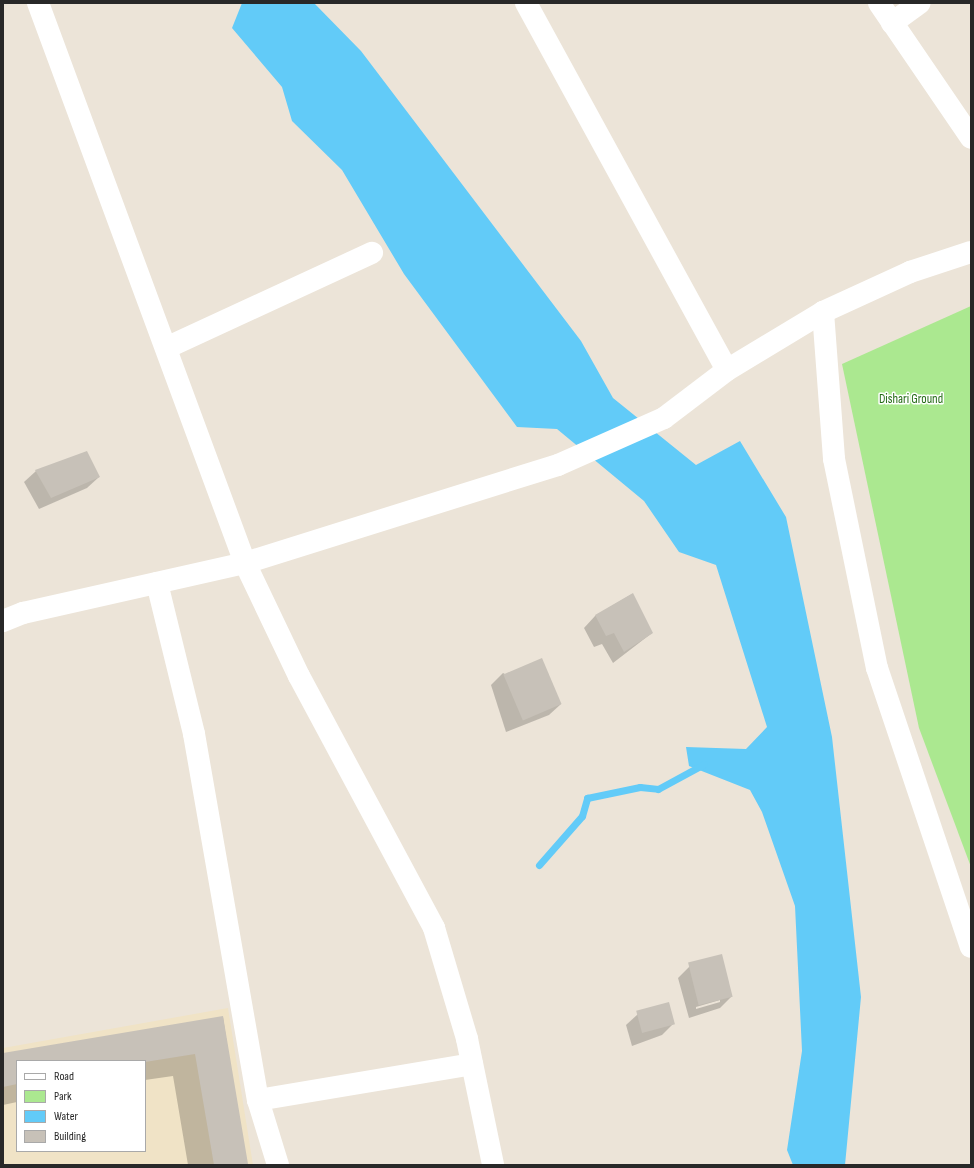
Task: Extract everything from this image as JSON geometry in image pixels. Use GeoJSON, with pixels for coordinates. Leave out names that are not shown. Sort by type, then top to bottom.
{"type":"FeatureCollection","features":[{"type":"Feature","properties":{"kind":"street"},"geometry":{"type":"LineString","coordinates":[[38,3],[246,563],[299,676],[434,928],[472,1064],[493,1165]]}},
{"type":"Feature","properties":{"kind":"street"},"geometry":{"type":"LineString","coordinates":[[526,3],[727,370]]}},
{"type":"Feature","properties":{"kind":"street"},"geometry":{"type":"LineString","coordinates":[[879,3],[971,138]]}},
{"type":"Feature","properties":{"kind":"street"},"geometry":{"type":"LineString","coordinates":[[892,23],[920,3]]}},
{"type":"Feature","properties":{"kind":"street"},"geometry":{"type":"LineString","coordinates":[[3,621],[23,613],[246,563],[558,466],[664,418],[727,370],[823,312],[910,272],[971,252]]}},
{"type":"Feature","properties":{"kind":"street"},"geometry":{"type":"LineString","coordinates":[[166,348],[372,253]]}},
{"type":"Feature","properties":{"kind":"street"},"geometry":{"type":"LineString","coordinates":[[823,312],[834,459],[877,668],[971,947]]}},
{"type":"Feature","properties":{"kind":"street"},"geometry":{"type":"LineString","coordinates":[[157,583],[194,734],[258,1100],[278,1165]]}},
{"type":"Feature","properties":{"kind":"street"},"geometry":{"type":"LineString","coordinates":[[258,1100],[472,1064]]}},
{"type":"Feature","properties":{"kind":"shaded area"},"geometry":{"type":"Polygon","coordinates":[[[228,1008],[253,1165],[3,1165],[3,1048],[228,1008]]]}},
{"type":"Feature","properties":{"kind":"green space","name":"Dishari Ground"},"geometry":{"type":"Polygon","coordinates":[[[971,306],[971,867],[919,728],[842,364],[971,306]]]}},
{"type":"Feature","properties":{"kind":"water"},"geometry":{"type":"Polygon","coordinates":[[[242,3],[314,3],[361,51],[581,341],[613,398],[696,465],[740,441],[786,517],[832,737],[861,997],[845,1165],[793,1165],[787,1150],[802,1051],[795,906],[762,812],[750,790],[689,766],[686,747],[746,749],[767,727],[716,565],[679,552],[644,501],[557,429],[517,427],[404,274],[342,170],[292,121],[282,87],[232,28],[242,3]]]}},
{"type":"Feature","properties":{"kind":"building"},"geometry":{"type":"Polygon","coordinates":[[[87,451],[100,477],[51,498],[35,470],[87,451]]]}},
{"type":"Feature","properties":{"kind":"building"},"geometry":{"type":"Polygon","coordinates":[[[633,593],[653,633],[624,652],[614,633],[606,636],[595,615],[633,593]]]}},
{"type":"Feature","properties":{"kind":"building"},"geometry":{"type":"Polygon","coordinates":[[[542,658],[562,704],[523,720],[503,674],[542,658]]]}},
{"type":"Feature","properties":{"kind":"building"},"geometry":{"type":"Polygon","coordinates":[[[722,954],[733,997],[699,1005],[688,962],[722,954]]]}},
{"type":"Feature","properties":{"kind":"building"},"geometry":{"type":"Polygon","coordinates":[[[669,1002],[675,1024],[642,1033],[636,1011],[669,1002]]]}},
{"type":"Feature","properties":{"kind":"building"},"geometry":{"type":"Polygon","coordinates":[[[223,1016],[248,1164],[214,1165],[195,1054],[146,1062],[146,1060],[16,1060],[16,1084],[3,1087],[3,1053],[223,1016]]]}},
{"type":"Feature","properties":{"kind":"waterway"},"geometry":{"type":"LineString","coordinates":[[539,865],[582,816],[587,798],[640,787],[658,789],[704,764]]}}]}
